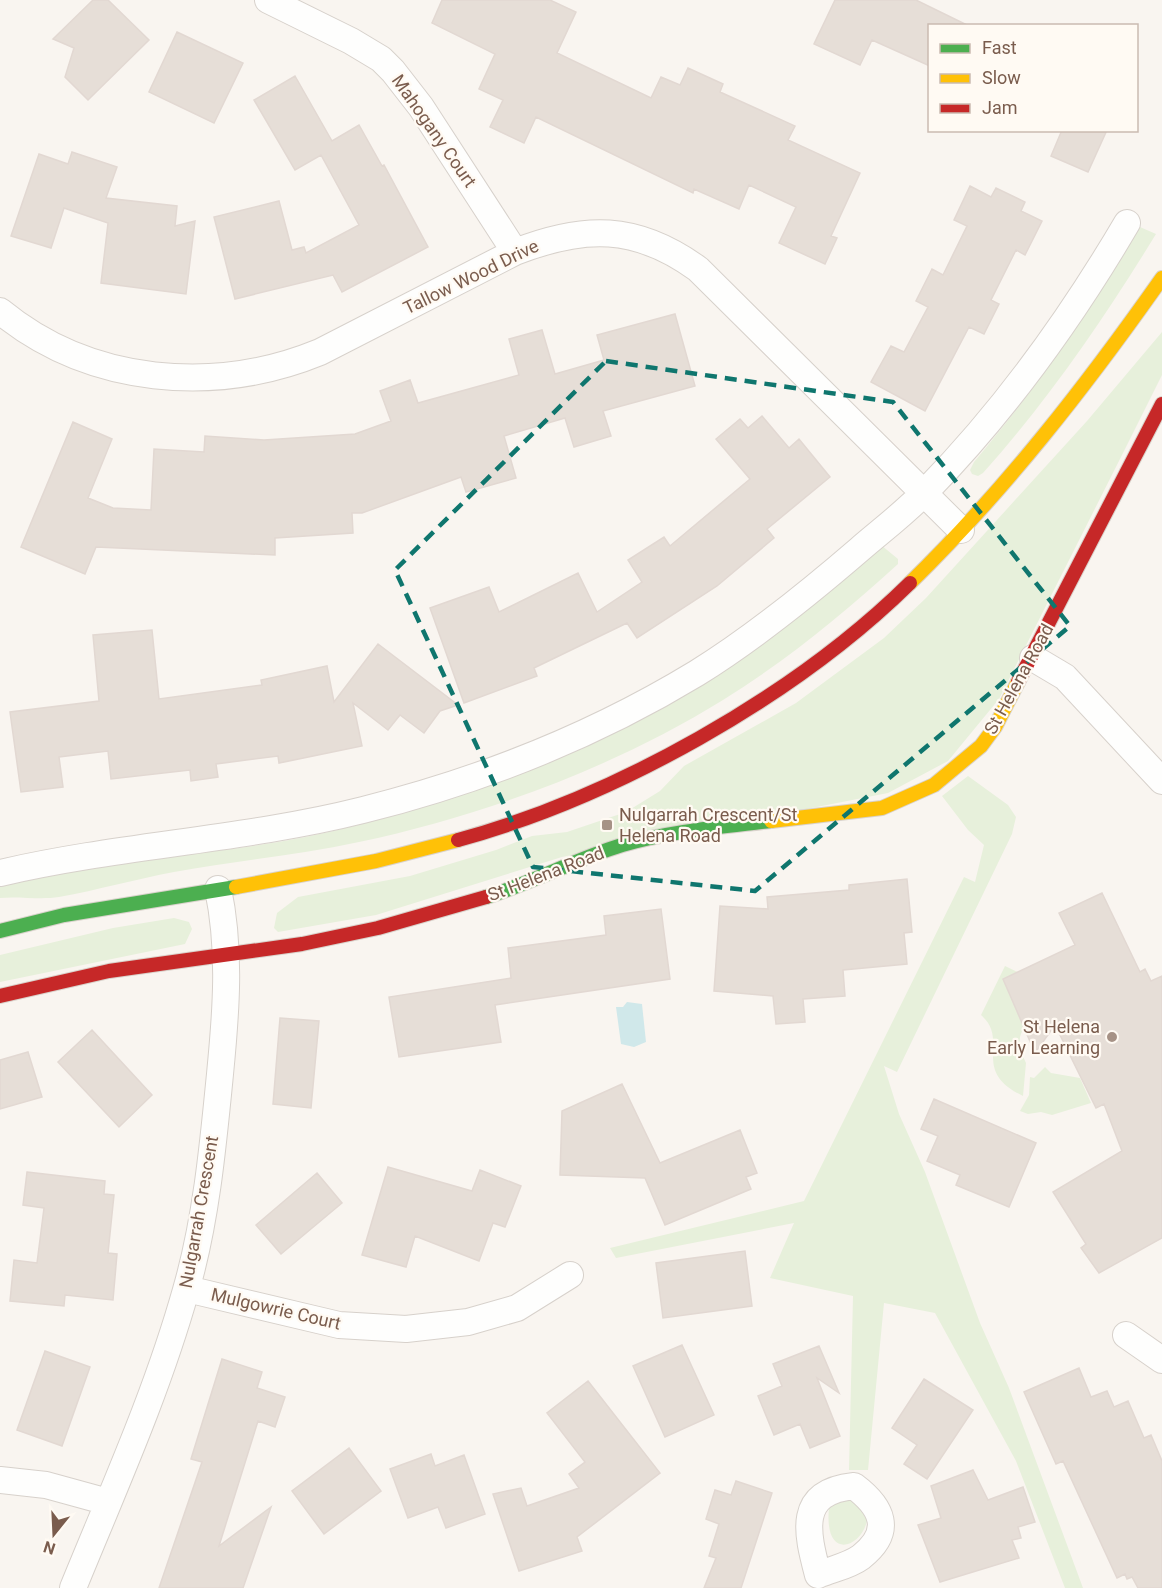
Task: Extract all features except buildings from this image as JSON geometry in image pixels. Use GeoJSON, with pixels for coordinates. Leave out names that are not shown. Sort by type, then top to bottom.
{"type":"FeatureCollection","features":[{"type":"Feature","properties":{"kind":"street","name":"Mahogany Court"},"geometry":{"type":"LineString","coordinates":[[268,0],[351,40],[381,59],[393,71],[421,107],[515,252]]}},
{"type":"Feature","properties":{"kind":"street"},"geometry":{"type":"LineString","coordinates":[[0,873],[135,848],[300,824],[426,792],[528,756],[601,725],[697,672],[798,601],[924,494],[1024,378],[1086,291],[1127,223]]}},
{"type":"Feature","properties":{"kind":"street","name":"Tallow Wood Drive"},"geometry":{"type":"LineString","coordinates":[[0,311],[38,337],[102,365],[132,373],[169,378],[232,376],[264,371],[320,352],[515,252],[562,236],[602,232],[621,233],[642,239],[681,257],[735,303],[961,530]]}},
{"type":"Feature","properties":{"kind":"street"},"geometry":{"type":"LineString","coordinates":[[0,931],[78,913],[366,863],[449,843],[565,801],[646,764],[768,697],[806,670],[906,588],[961,530],[1064,412],[1162,278]]}},
{"type":"Feature","properties":{"kind":"street","name":"St Helena Road"},"geometry":{"type":"LineString","coordinates":[[0,996],[110,971],[302,944],[421,918],[515,888],[619,846],[658,835],[882,808],[934,785],[968,759],[995,727],[1162,404]]}},
{"type":"Feature","properties":{"kind":"street"},"geometry":{"type":"LineString","coordinates":[[1033,657],[1065,677],[1162,781]]}},
{"type":"Feature","properties":{"kind":"street","name":"Nulgarrah Crescent"},"geometry":{"type":"LineString","coordinates":[[72,1588],[152,1394],[187,1289],[206,1192],[218,1090],[226,955],[218,888]]}},
{"type":"Feature","properties":{"kind":"street","name":"Mulgowrie Court"},"geometry":{"type":"LineString","coordinates":[[187,1289],[339,1325],[406,1329],[468,1322],[517,1308],[570,1275]]}},
{"type":"Feature","properties":{"kind":"street"},"geometry":{"type":"LineString","coordinates":[[1126,1335],[1162,1360]]}},
{"type":"Feature","properties":{"kind":"street"},"geometry":{"type":"LineString","coordinates":[[0,1480],[46,1485],[108,1502]]}},
{"type":"Feature","properties":{"kind":"highlighted area"},"geometry":{"type":"Polygon","coordinates":[[[606,361],[893,402],[1070,626],[755,891],[533,867],[395,570],[606,361]]]}},
{"type":"Feature","properties":{"kind":"green space"},"geometry":{"type":"Polygon","coordinates":[[[1140,227],[1156,234],[1096,327],[1007,445],[983,473],[978,476],[972,474],[970,470],[974,462],[1062,348],[1140,227]]]}},
{"type":"Feature","properties":{"kind":"green space"},"geometry":{"type":"Polygon","coordinates":[[[1162,332],[1162,375],[999,699],[948,761],[888,793],[562,857],[376,915],[278,932],[274,928],[277,913],[298,897],[410,876],[496,850],[532,836],[567,832],[626,812],[660,791],[684,766],[796,703],[884,638],[926,598],[1087,421],[1162,332]]]}},
{"type":"Feature","properties":{"kind":"green space"},"geometry":{"type":"Polygon","coordinates":[[[881,545],[898,559],[898,564],[792,653],[723,700],[681,725],[593,768],[454,818],[359,842],[174,872],[59,897],[0,898],[0,886],[31,878],[305,837],[382,819],[457,796],[764,643],[833,589],[881,545]]]}},
{"type":"Feature","properties":{"kind":"green space"},"geometry":{"type":"Polygon","coordinates":[[[968,776],[1008,805],[1016,817],[1012,834],[897,1072],[884,1066],[899,1114],[925,1172],[980,1323],[1009,1388],[1083,1588],[1065,1588],[1016,1461],[935,1313],[884,1303],[868,1470],[849,1470],[853,1296],[770,1278],[794,1223],[616,1258],[610,1248],[804,1201],[964,877],[975,882],[984,845],[968,830],[942,796],[968,776]]]}},
{"type":"Feature","properties":{"kind":"green space"},"geometry":{"type":"Polygon","coordinates":[[[174,918],[189,922],[192,929],[185,944],[0,982],[0,955],[113,928],[174,918]]]}},
{"type":"Feature","properties":{"kind":"green space"},"geometry":{"type":"Polygon","coordinates":[[[1005,966],[1030,978],[1019,1048],[1026,1063],[1023,1096],[1007,1086],[998,1076],[994,1066],[993,1035],[981,1015],[1005,966]]]}},
{"type":"Feature","properties":{"kind":"green space"},"geometry":{"type":"Polygon","coordinates":[[[1045,1067],[1051,1073],[1080,1078],[1091,1103],[1052,1115],[1041,1112],[1028,1114],[1020,1111],[1029,1095],[1030,1077],[1034,1078],[1045,1067]]]}},
{"type":"Feature","properties":{"kind":"green space"},"geometry":{"type":"Polygon","coordinates":[[[847,1497],[868,1510],[867,1522],[862,1533],[855,1540],[847,1544],[839,1544],[833,1538],[829,1526],[829,1508],[837,1500],[847,1497]]]}},
{"type":"Feature","properties":{"kind":"water"},"geometry":{"type":"Polygon","coordinates":[[[627,1002],[642,1004],[646,1042],[634,1047],[621,1044],[616,1007],[623,1007],[627,1002]]]}},
{"type":"Feature","properties":{"kind":"traffic: fast"},"geometry":{"type":"LineString","coordinates":[[486,897],[588,857],[640,840],[771,821]]}},
{"type":"Feature","properties":{"kind":"traffic: fast"},"geometry":{"type":"LineString","coordinates":[[0,931],[64,915],[236,887]]}},
{"type":"Feature","properties":{"kind":"traffic: slow"},"geometry":{"type":"LineString","coordinates":[[910,583],[979,511],[1043,436],[1162,278]]}},
{"type":"Feature","properties":{"kind":"traffic: slow"},"geometry":{"type":"LineString","coordinates":[[771,821],[882,808],[934,785],[981,746],[995,727],[1018,682]]}},
{"type":"Feature","properties":{"kind":"traffic: slow"},"geometry":{"type":"LineString","coordinates":[[236,887],[376,861],[458,840]]}},
{"type":"Feature","properties":{"kind":"traffic: jam"},"geometry":{"type":"LineString","coordinates":[[1018,682],[1162,404]]}},
{"type":"Feature","properties":{"kind":"traffic: jam"},"geometry":{"type":"LineString","coordinates":[[458,840],[579,798],[699,738],[757,703],[813,665],[864,625],[910,583]]}},
{"type":"Feature","properties":{"kind":"traffic: jam"},"geometry":{"type":"LineString","coordinates":[[0,996],[109,971],[302,944],[378,928],[486,897]]}},
{"type":"Feature","properties":{"kind":"place","name":"Nulgarrah Crescent/St Helena Road"},"geometry":{"type":"Point","coordinates":[607,825]}},
{"type":"Feature","properties":{"kind":"place","name":"St Helena Early Learning"},"geometry":{"type":"Point","coordinates":[1112,1037]}}]}
